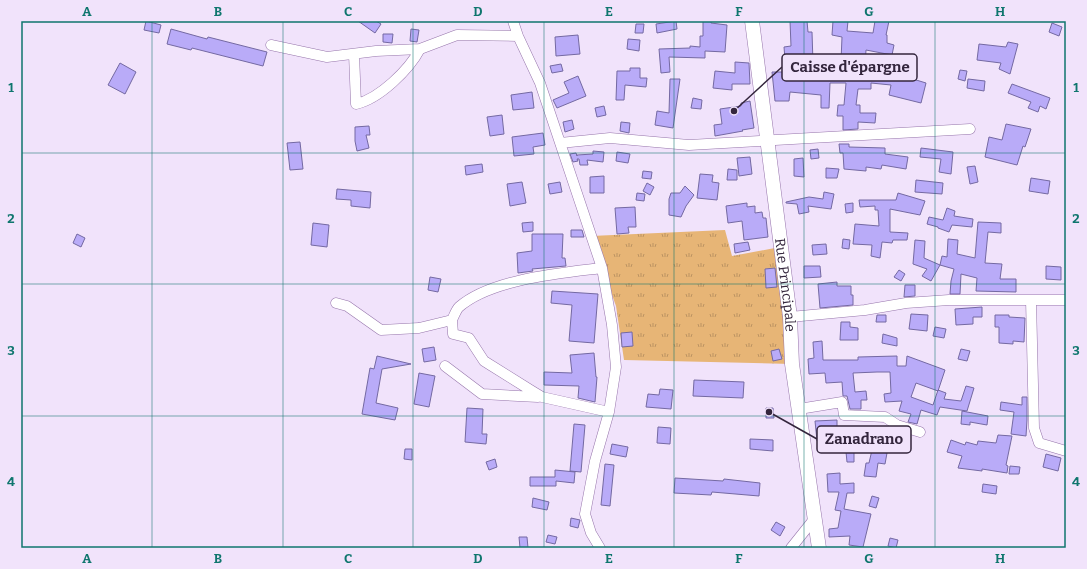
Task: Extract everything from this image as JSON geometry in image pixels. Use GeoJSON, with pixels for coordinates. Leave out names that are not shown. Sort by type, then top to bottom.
{"type":"FeatureCollection","features":[{"type":"Feature","properties":{"kind":"main road","name":"Rue Principale"},"geometry":{"type":"LineString","coordinates":[[752,21],[790,317],[792,364],[819,548]]}},
{"type":"Feature","properties":{"kind":"street"},"geometry":{"type":"LineString","coordinates":[[513,21],[518,36],[540,83],[602,268],[612,325],[616,367],[609,412],[595,461],[585,514],[591,533],[600,548]]}},
{"type":"Feature","properties":{"kind":"street"},"geometry":{"type":"LineString","coordinates":[[271,46],[326,57],[376,51],[420,48],[457,35],[518,36]]}},
{"type":"Feature","properties":{"kind":"street"},"geometry":{"type":"LineString","coordinates":[[354,54],[356,104],[364,102],[382,90],[404,71],[415,59],[420,48]]}},
{"type":"Feature","properties":{"kind":"street"},"geometry":{"type":"LineString","coordinates":[[560,143],[610,138],[689,145],[970,129]]}},
{"type":"Feature","properties":{"kind":"street"},"geometry":{"type":"LineString","coordinates":[[542,397],[484,361],[469,338],[453,334],[452,320],[458,308],[482,292],[518,280],[602,268]]}},
{"type":"Feature","properties":{"kind":"street"},"geometry":{"type":"LineString","coordinates":[[1031,300],[1034,428],[1039,443],[1066,451]]}},
{"type":"Feature","properties":{"kind":"street"},"geometry":{"type":"LineString","coordinates":[[790,317],[865,310],[906,303],[934,301],[1066,300]]}},
{"type":"Feature","properties":{"kind":"street"},"geometry":{"type":"LineString","coordinates":[[336,303],[347,306],[381,330],[419,328],[452,320]]}},
{"type":"Feature","properties":{"kind":"street"},"geometry":{"type":"LineString","coordinates":[[445,366],[482,394],[542,397],[609,412]]}},
{"type":"Feature","properties":{"kind":"street"},"geometry":{"type":"LineString","coordinates":[[799,409],[842,402],[844,415],[885,417],[896,425],[920,432]]}},
{"type":"Feature","properties":{"kind":"street"},"geometry":{"type":"LineString","coordinates":[[791,548],[815,518]]}},
{"type":"Feature","properties":{"kind":"green space"},"geometry":{"type":"Polygon","coordinates":[[[725,230],[732,256],[780,247],[792,364],[624,360],[616,306],[591,236],[725,230]]]}},
{"type":"Feature","properties":{"kind":"building"},"geometry":{"type":"Polygon","coordinates":[[[146,21],[161,25],[159,33],[144,30],[146,21]]]}},
{"type":"Feature","properties":{"kind":"building"},"geometry":{"type":"Polygon","coordinates":[[[358,21],[376,21],[381,24],[375,33],[358,21]]]}},
{"type":"Feature","properties":{"kind":"building"},"geometry":{"type":"Polygon","coordinates":[[[676,21],[677,29],[657,33],[656,24],[676,21]]]}},
{"type":"Feature","properties":{"kind":"building"},"geometry":{"type":"Polygon","coordinates":[[[703,21],[711,21],[711,23],[727,25],[725,52],[705,51],[705,58],[669,57],[670,72],[661,73],[659,49],[690,48],[690,46],[700,47],[700,36],[703,36],[703,21]]]}},
{"type":"Feature","properties":{"kind":"building"},"geometry":{"type":"Polygon","coordinates":[[[790,21],[807,21],[808,32],[812,32],[813,63],[828,62],[828,60],[841,61],[842,37],[832,35],[833,21],[848,21],[847,31],[873,33],[875,21],[889,21],[886,35],[887,43],[894,45],[892,55],[866,50],[865,66],[887,69],[887,72],[903,77],[904,71],[914,73],[913,79],[926,83],[921,103],[889,95],[891,85],[871,83],[871,89],[858,89],[856,105],[860,105],[860,113],[876,113],[875,123],[858,122],[858,129],[843,130],[843,116],[837,116],[838,105],[844,105],[846,83],[830,83],[829,108],[821,108],[821,95],[790,92],[789,101],[775,101],[772,72],[783,72],[783,59],[785,59],[784,47],[791,46],[790,21]]]}},
{"type":"Feature","properties":{"kind":"building"},"geometry":{"type":"Polygon","coordinates":[[[1052,23],[1062,27],[1059,36],[1049,32],[1052,23]]]}},
{"type":"Feature","properties":{"kind":"building"},"geometry":{"type":"Polygon","coordinates":[[[636,24],[644,24],[643,33],[635,33],[636,24]]]}},
{"type":"Feature","properties":{"kind":"building"},"geometry":{"type":"Polygon","coordinates":[[[171,29],[207,39],[208,37],[267,52],[263,66],[192,48],[191,50],[167,44],[171,29]]]}},
{"type":"Feature","properties":{"kind":"building"},"geometry":{"type":"Polygon","coordinates":[[[411,29],[419,30],[417,42],[410,41],[411,29]]]}},
{"type":"Feature","properties":{"kind":"building"},"geometry":{"type":"Polygon","coordinates":[[[383,34],[393,34],[392,43],[383,42],[383,34]]]}},
{"type":"Feature","properties":{"kind":"building"},"geometry":{"type":"Polygon","coordinates":[[[578,35],[580,54],[556,56],[555,37],[578,35]]]}},
{"type":"Feature","properties":{"kind":"building"},"geometry":{"type":"Polygon","coordinates":[[[628,39],[640,40],[639,51],[627,49],[628,39]]]}},
{"type":"Feature","properties":{"kind":"building"},"geometry":{"type":"Polygon","coordinates":[[[1008,42],[1018,44],[1010,74],[999,69],[1001,63],[977,60],[979,44],[1006,47],[1008,42]]]}},
{"type":"Feature","properties":{"kind":"building"},"geometry":{"type":"Polygon","coordinates":[[[735,62],[749,63],[750,84],[732,84],[732,90],[713,88],[715,71],[735,73],[735,62]]]}},
{"type":"Feature","properties":{"kind":"building"},"geometry":{"type":"Polygon","coordinates":[[[120,63],[136,72],[125,94],[108,85],[120,63]]]}},
{"type":"Feature","properties":{"kind":"building"},"geometry":{"type":"Polygon","coordinates":[[[561,64],[563,71],[552,73],[550,66],[561,64]]]}},
{"type":"Feature","properties":{"kind":"building"},"geometry":{"type":"Polygon","coordinates":[[[630,68],[640,68],[640,78],[647,78],[646,87],[625,85],[624,100],[616,100],[617,71],[630,71],[630,68]]]}},
{"type":"Feature","properties":{"kind":"building"},"geometry":{"type":"Polygon","coordinates":[[[960,70],[967,71],[965,81],[958,79],[960,70]]]}},
{"type":"Feature","properties":{"kind":"building"},"geometry":{"type":"Polygon","coordinates":[[[578,76],[586,96],[557,108],[553,100],[569,93],[564,82],[578,76]]]}},
{"type":"Feature","properties":{"kind":"building"},"geometry":{"type":"Polygon","coordinates":[[[670,79],[680,79],[673,128],[655,125],[657,111],[669,113],[670,79]]]}},
{"type":"Feature","properties":{"kind":"building"},"geometry":{"type":"Polygon","coordinates":[[[968,79],[985,81],[984,91],[967,88],[968,79]]]}},
{"type":"Feature","properties":{"kind":"building"},"geometry":{"type":"Polygon","coordinates":[[[1012,84],[1050,98],[1046,109],[1040,106],[1038,112],[1028,108],[1031,102],[1008,93],[1012,84]]]}},
{"type":"Feature","properties":{"kind":"building"},"geometry":{"type":"Polygon","coordinates":[[[532,92],[534,108],[513,110],[511,95],[532,92]]]}},
{"type":"Feature","properties":{"kind":"building"},"geometry":{"type":"Polygon","coordinates":[[[693,98],[702,100],[701,109],[691,108],[693,98]]]}},
{"type":"Feature","properties":{"kind":"building"},"geometry":{"type":"Polygon","coordinates":[[[750,101],[754,128],[715,136],[714,125],[722,124],[720,109],[741,106],[741,103],[750,101]]]}},
{"type":"Feature","properties":{"kind":"building"},"geometry":{"type":"Polygon","coordinates":[[[604,106],[606,115],[597,117],[595,108],[604,106]]]}},
{"type":"Feature","properties":{"kind":"building"},"geometry":{"type":"Polygon","coordinates":[[[502,115],[504,134],[490,136],[487,117],[502,115]]]}},
{"type":"Feature","properties":{"kind":"building"},"geometry":{"type":"Polygon","coordinates":[[[572,120],[574,129],[565,132],[563,122],[572,120]]]}},
{"type":"Feature","properties":{"kind":"building"},"geometry":{"type":"Polygon","coordinates":[[[621,122],[630,123],[629,133],[620,131],[621,122]]]}},
{"type":"Feature","properties":{"kind":"building"},"geometry":{"type":"Polygon","coordinates":[[[1006,124],[1031,129],[1025,147],[1023,146],[1017,165],[985,157],[989,137],[1002,140],[1006,124]]]}},
{"type":"Feature","properties":{"kind":"building"},"geometry":{"type":"Polygon","coordinates":[[[369,126],[370,135],[366,135],[369,148],[357,151],[355,127],[369,126]]]}},
{"type":"Feature","properties":{"kind":"building"},"geometry":{"type":"Polygon","coordinates":[[[543,133],[545,145],[533,147],[534,154],[514,156],[512,137],[543,133]]]}},
{"type":"Feature","properties":{"kind":"building"},"geometry":{"type":"Polygon","coordinates":[[[300,142],[303,169],[290,170],[287,143],[300,142]]]}},
{"type":"Feature","properties":{"kind":"building"},"geometry":{"type":"Polygon","coordinates":[[[839,144],[849,144],[849,147],[885,148],[885,154],[908,157],[906,169],[882,165],[881,169],[866,167],[866,171],[844,169],[843,153],[840,153],[839,144]]]}},
{"type":"Feature","properties":{"kind":"building"},"geometry":{"type":"Polygon","coordinates":[[[921,148],[953,152],[951,174],[939,172],[941,159],[920,157],[921,148]]]}},
{"type":"Feature","properties":{"kind":"building"},"geometry":{"type":"Polygon","coordinates":[[[818,149],[819,158],[811,159],[810,150],[818,149]]]}},
{"type":"Feature","properties":{"kind":"building"},"geometry":{"type":"Polygon","coordinates":[[[593,151],[604,152],[603,162],[587,160],[588,165],[580,165],[579,159],[577,159],[578,161],[573,162],[570,154],[576,153],[577,156],[593,154],[593,151]]]}},
{"type":"Feature","properties":{"kind":"building"},"geometry":{"type":"Polygon","coordinates":[[[617,152],[630,154],[628,163],[616,161],[617,152]]]}},
{"type":"Feature","properties":{"kind":"building"},"geometry":{"type":"Polygon","coordinates":[[[750,157],[752,174],[739,176],[737,158],[750,157]]]}},
{"type":"Feature","properties":{"kind":"building"},"geometry":{"type":"Polygon","coordinates":[[[803,158],[804,177],[794,176],[794,159],[803,158]]]}},
{"type":"Feature","properties":{"kind":"building"},"geometry":{"type":"Polygon","coordinates":[[[482,164],[483,172],[466,175],[465,166],[482,164]]]}},
{"type":"Feature","properties":{"kind":"building"},"geometry":{"type":"Polygon","coordinates":[[[975,166],[978,182],[970,184],[967,167],[975,166]]]}},
{"type":"Feature","properties":{"kind":"building"},"geometry":{"type":"Polygon","coordinates":[[[826,168],[839,169],[837,178],[826,178],[826,168]]]}},
{"type":"Feature","properties":{"kind":"building"},"geometry":{"type":"Polygon","coordinates":[[[728,169],[737,170],[737,180],[727,180],[728,169]]]}},
{"type":"Feature","properties":{"kind":"building"},"geometry":{"type":"Polygon","coordinates":[[[643,171],[652,172],[651,179],[642,178],[643,171]]]}},
{"type":"Feature","properties":{"kind":"building"},"geometry":{"type":"Polygon","coordinates":[[[700,174],[713,175],[712,182],[719,183],[717,200],[697,198],[700,174]]]}},
{"type":"Feature","properties":{"kind":"building"},"geometry":{"type":"Polygon","coordinates":[[[604,176],[604,193],[590,193],[590,177],[604,176]]]}},
{"type":"Feature","properties":{"kind":"building"},"geometry":{"type":"Polygon","coordinates":[[[1031,178],[1050,181],[1048,194],[1029,191],[1031,178]]]}},
{"type":"Feature","properties":{"kind":"building"},"geometry":{"type":"Polygon","coordinates":[[[916,180],[943,183],[942,194],[915,192],[916,180]]]}},
{"type":"Feature","properties":{"kind":"building"},"geometry":{"type":"Polygon","coordinates":[[[522,182],[526,203],[510,206],[507,184],[522,182]]]}},
{"type":"Feature","properties":{"kind":"building"},"geometry":{"type":"Polygon","coordinates":[[[560,182],[562,192],[550,194],[548,184],[560,182]]]}},
{"type":"Feature","properties":{"kind":"building"},"geometry":{"type":"Polygon","coordinates":[[[647,183],[654,187],[650,195],[643,191],[647,183]]]}},
{"type":"Feature","properties":{"kind":"building"},"geometry":{"type":"Polygon","coordinates":[[[685,186],[694,195],[686,206],[681,217],[669,215],[669,199],[671,193],[680,193],[685,186]]]}},
{"type":"Feature","properties":{"kind":"building"},"geometry":{"type":"Polygon","coordinates":[[[337,189],[371,192],[370,208],[351,206],[351,200],[336,199],[337,189]]]}},
{"type":"Feature","properties":{"kind":"building"},"geometry":{"type":"Polygon","coordinates":[[[824,192],[834,194],[831,209],[808,206],[809,212],[799,214],[797,204],[786,203],[809,197],[823,199],[824,192]]]}},
{"type":"Feature","properties":{"kind":"building"},"geometry":{"type":"Polygon","coordinates":[[[637,193],[645,194],[644,201],[636,200],[637,193]]]}},
{"type":"Feature","properties":{"kind":"building"},"geometry":{"type":"Polygon","coordinates":[[[898,193],[925,201],[920,215],[890,209],[890,232],[908,233],[907,240],[893,240],[892,243],[882,242],[880,258],[871,256],[872,245],[853,244],[855,224],[879,226],[878,210],[875,210],[875,206],[860,207],[859,200],[896,200],[898,193]]]}},
{"type":"Feature","properties":{"kind":"building"},"geometry":{"type":"Polygon","coordinates":[[[747,203],[747,207],[755,206],[755,213],[762,212],[763,218],[766,218],[768,237],[744,240],[742,221],[728,223],[726,206],[747,203]]]}},
{"type":"Feature","properties":{"kind":"building"},"geometry":{"type":"Polygon","coordinates":[[[853,203],[853,212],[846,213],[845,204],[853,203]]]}},
{"type":"Feature","properties":{"kind":"building"},"geometry":{"type":"Polygon","coordinates":[[[635,207],[636,227],[628,227],[629,233],[617,234],[615,208],[635,207]]]}},
{"type":"Feature","properties":{"kind":"building"},"geometry":{"type":"Polygon","coordinates":[[[947,208],[955,211],[954,216],[973,219],[972,227],[952,225],[949,232],[927,224],[929,217],[943,220],[947,208]]]}},
{"type":"Feature","properties":{"kind":"building"},"geometry":{"type":"Polygon","coordinates":[[[533,222],[533,231],[523,232],[522,223],[533,222]]]}},
{"type":"Feature","properties":{"kind":"building"},"geometry":{"type":"Polygon","coordinates":[[[978,222],[1001,223],[1001,233],[988,232],[985,263],[1002,264],[1000,279],[1016,279],[1016,292],[976,291],[977,278],[961,274],[960,294],[950,294],[954,269],[940,265],[942,256],[947,257],[948,239],[958,240],[957,254],[975,258],[978,222]]]}},
{"type":"Feature","properties":{"kind":"building"},"geometry":{"type":"Polygon","coordinates":[[[313,223],[329,225],[327,247],[311,245],[313,223]]]}},
{"type":"Feature","properties":{"kind":"building"},"geometry":{"type":"Polygon","coordinates":[[[571,230],[582,230],[584,237],[571,237],[571,230]]]}},
{"type":"Feature","properties":{"kind":"building"},"geometry":{"type":"Polygon","coordinates":[[[77,234],[85,238],[81,247],[73,243],[77,234]]]}},
{"type":"Feature","properties":{"kind":"building"},"geometry":{"type":"Polygon","coordinates":[[[532,234],[563,234],[562,258],[565,258],[566,266],[532,269],[533,271],[518,273],[517,253],[532,251],[532,234]]]}},
{"type":"Feature","properties":{"kind":"building"},"geometry":{"type":"Polygon","coordinates":[[[843,239],[850,240],[849,249],[842,248],[843,239]]]}},
{"type":"Feature","properties":{"kind":"building"},"geometry":{"type":"Polygon","coordinates":[[[915,240],[925,241],[924,258],[940,265],[931,281],[922,276],[927,269],[913,264],[915,240]]]}},
{"type":"Feature","properties":{"kind":"building"},"geometry":{"type":"Polygon","coordinates":[[[748,242],[750,250],[735,253],[734,244],[748,242]]]}},
{"type":"Feature","properties":{"kind":"building"},"geometry":{"type":"Polygon","coordinates":[[[826,244],[827,254],[813,255],[812,245],[826,244]]]}},
{"type":"Feature","properties":{"kind":"building"},"geometry":{"type":"Polygon","coordinates":[[[804,266],[820,266],[821,277],[804,278],[804,266]]]}},
{"type":"Feature","properties":{"kind":"building"},"geometry":{"type":"Polygon","coordinates":[[[1046,266],[1061,267],[1061,280],[1046,279],[1046,266]]]}},
{"type":"Feature","properties":{"kind":"building"},"geometry":{"type":"Polygon","coordinates":[[[775,268],[777,287],[766,288],[765,269],[775,268]]]}},
{"type":"Feature","properties":{"kind":"building"},"geometry":{"type":"Polygon","coordinates":[[[899,270],[905,274],[901,281],[894,277],[899,270]]]}},
{"type":"Feature","properties":{"kind":"building"},"geometry":{"type":"Polygon","coordinates":[[[430,277],[441,279],[438,292],[428,290],[430,277]]]}},
{"type":"Feature","properties":{"kind":"building"},"geometry":{"type":"Polygon","coordinates":[[[837,282],[837,286],[851,286],[853,305],[820,308],[818,284],[837,282]]]}},
{"type":"Feature","properties":{"kind":"building"},"geometry":{"type":"Polygon","coordinates":[[[905,285],[915,285],[915,296],[904,297],[905,285]]]}},
{"type":"Feature","properties":{"kind":"building"},"geometry":{"type":"Polygon","coordinates":[[[552,291],[598,294],[594,343],[569,341],[572,305],[551,303],[552,291]]]}},
{"type":"Feature","properties":{"kind":"building"},"geometry":{"type":"Polygon","coordinates":[[[982,307],[982,317],[973,317],[973,324],[956,325],[955,309],[982,307]]]}},
{"type":"Feature","properties":{"kind":"building"},"geometry":{"type":"Polygon","coordinates":[[[911,314],[928,315],[927,331],[909,329],[911,314]]]}},
{"type":"Feature","properties":{"kind":"building"},"geometry":{"type":"Polygon","coordinates":[[[877,315],[886,315],[886,322],[876,322],[877,315]]]}},
{"type":"Feature","properties":{"kind":"building"},"geometry":{"type":"Polygon","coordinates":[[[995,315],[1009,315],[1009,317],[1025,318],[1024,342],[1013,341],[1013,344],[999,343],[999,327],[995,327],[995,315]]]}},
{"type":"Feature","properties":{"kind":"building"},"geometry":{"type":"Polygon","coordinates":[[[841,322],[850,322],[850,327],[858,328],[858,340],[840,340],[841,322]]]}},
{"type":"Feature","properties":{"kind":"building"},"geometry":{"type":"Polygon","coordinates":[[[935,327],[946,329],[944,338],[933,336],[935,327]]]}},
{"type":"Feature","properties":{"kind":"building"},"geometry":{"type":"Polygon","coordinates":[[[632,332],[633,346],[622,347],[621,333],[632,332]]]}},
{"type":"Feature","properties":{"kind":"building"},"geometry":{"type":"Polygon","coordinates":[[[883,334],[897,338],[897,346],[882,343],[883,334]]]}},
{"type":"Feature","properties":{"kind":"building"},"geometry":{"type":"Polygon","coordinates":[[[822,341],[823,360],[858,360],[858,357],[897,356],[897,366],[906,366],[907,356],[945,370],[938,390],[946,393],[944,399],[961,401],[966,386],[974,388],[967,411],[940,407],[937,415],[921,410],[917,424],[908,422],[911,414],[899,411],[902,401],[885,402],[884,394],[891,393],[890,372],[853,373],[855,392],[866,391],[867,400],[861,400],[861,409],[850,409],[847,396],[843,396],[842,382],[826,383],[825,373],[809,374],[808,359],[814,358],[813,342],[822,341]],[[916,383],[911,397],[933,405],[938,391],[916,383]]]}},
{"type":"Feature","properties":{"kind":"building"},"geometry":{"type":"Polygon","coordinates":[[[434,347],[436,360],[424,362],[422,349],[434,347]]]}},
{"type":"Feature","properties":{"kind":"building"},"geometry":{"type":"Polygon","coordinates":[[[779,349],[782,359],[773,361],[771,351],[779,349]]]}},
{"type":"Feature","properties":{"kind":"building"},"geometry":{"type":"Polygon","coordinates":[[[961,349],[970,351],[967,361],[958,359],[961,349]]]}},
{"type":"Feature","properties":{"kind":"building"},"geometry":{"type":"Polygon","coordinates":[[[594,353],[597,377],[595,402],[578,398],[579,386],[544,385],[544,372],[572,373],[570,355],[594,353]]]}},
{"type":"Feature","properties":{"kind":"building"},"geometry":{"type":"Polygon","coordinates":[[[377,356],[411,364],[382,369],[376,403],[398,408],[395,420],[362,414],[370,368],[374,369],[377,356]]]}},
{"type":"Feature","properties":{"kind":"building"},"geometry":{"type":"Polygon","coordinates":[[[419,373],[435,376],[429,407],[414,404],[419,373]]]}},
{"type":"Feature","properties":{"kind":"building"},"geometry":{"type":"Polygon","coordinates":[[[694,380],[744,382],[743,398],[693,396],[694,380]]]}},
{"type":"Feature","properties":{"kind":"building"},"geometry":{"type":"Polygon","coordinates":[[[660,389],[673,390],[671,409],[646,407],[648,394],[659,395],[660,389]]]}},
{"type":"Feature","properties":{"kind":"building"},"geometry":{"type":"Polygon","coordinates":[[[1022,397],[1027,397],[1026,436],[1011,434],[1014,412],[1000,410],[1001,402],[1022,405],[1022,397]]]}},
{"type":"Feature","properties":{"kind":"building"},"geometry":{"type":"Polygon","coordinates":[[[467,408],[483,409],[482,434],[487,434],[486,444],[465,442],[467,408]]]}},
{"type":"Feature","properties":{"kind":"building"},"geometry":{"type":"Polygon","coordinates":[[[766,408],[773,408],[774,418],[766,418],[766,408]]]}},
{"type":"Feature","properties":{"kind":"building"},"geometry":{"type":"Polygon","coordinates":[[[962,411],[988,416],[987,425],[970,422],[970,425],[961,424],[962,411]]]}},
{"type":"Feature","properties":{"kind":"building"},"geometry":{"type":"Polygon","coordinates":[[[837,420],[837,438],[844,437],[847,450],[833,452],[831,439],[817,441],[815,421],[837,420]]]}},
{"type":"Feature","properties":{"kind":"building"},"geometry":{"type":"Polygon","coordinates":[[[574,424],[585,425],[581,472],[570,471],[574,424]]]}},
{"type":"Feature","properties":{"kind":"building"},"geometry":{"type":"Polygon","coordinates":[[[658,427],[671,428],[670,444],[657,443],[658,427]]]}},
{"type":"Feature","properties":{"kind":"building"},"geometry":{"type":"Polygon","coordinates":[[[998,435],[1012,436],[1006,465],[1008,466],[1007,473],[982,469],[982,471],[958,468],[962,456],[947,452],[951,440],[965,445],[966,442],[977,445],[978,441],[996,443],[998,435]]]}},
{"type":"Feature","properties":{"kind":"building"},"geometry":{"type":"Polygon","coordinates":[[[750,439],[773,440],[773,451],[750,449],[750,439]]]}},
{"type":"Feature","properties":{"kind":"building"},"geometry":{"type":"Polygon","coordinates":[[[612,444],[628,447],[626,457],[610,454],[612,444]]]}},
{"type":"Feature","properties":{"kind":"building"},"geometry":{"type":"Polygon","coordinates":[[[405,449],[412,449],[412,460],[404,459],[405,449]]]}},
{"type":"Feature","properties":{"kind":"building"},"geometry":{"type":"Polygon","coordinates":[[[872,450],[887,453],[885,464],[878,463],[876,477],[864,476],[866,463],[869,463],[872,450]]]}},
{"type":"Feature","properties":{"kind":"building"},"geometry":{"type":"Polygon","coordinates":[[[854,451],[854,462],[847,462],[846,452],[854,451]]]}},
{"type":"Feature","properties":{"kind":"building"},"geometry":{"type":"Polygon","coordinates":[[[1046,454],[1061,458],[1058,471],[1043,467],[1046,454]]]}},
{"type":"Feature","properties":{"kind":"building"},"geometry":{"type":"Polygon","coordinates":[[[495,459],[497,467],[489,470],[486,462],[495,459]]]}},
{"type":"Feature","properties":{"kind":"building"},"geometry":{"type":"Polygon","coordinates":[[[605,464],[614,465],[610,506],[601,505],[605,464]]]}},
{"type":"Feature","properties":{"kind":"building"},"geometry":{"type":"Polygon","coordinates":[[[1010,466],[1020,467],[1019,474],[1009,474],[1010,466]]]}},
{"type":"Feature","properties":{"kind":"building"},"geometry":{"type":"Polygon","coordinates":[[[555,470],[575,472],[574,483],[556,481],[556,486],[530,486],[530,477],[555,477],[555,470]]]}},
{"type":"Feature","properties":{"kind":"building"},"geometry":{"type":"Polygon","coordinates":[[[840,473],[840,484],[854,483],[854,493],[847,493],[844,509],[871,514],[863,547],[849,545],[850,536],[829,537],[829,529],[838,528],[841,511],[835,510],[839,492],[828,492],[827,474],[840,473]]]}},
{"type":"Feature","properties":{"kind":"building"},"geometry":{"type":"Polygon","coordinates":[[[675,478],[723,481],[724,479],[760,483],[759,496],[712,492],[711,495],[674,493],[675,478]]]}},
{"type":"Feature","properties":{"kind":"building"},"geometry":{"type":"Polygon","coordinates":[[[983,484],[997,486],[996,494],[982,492],[983,484]]]}},
{"type":"Feature","properties":{"kind":"building"},"geometry":{"type":"Polygon","coordinates":[[[872,496],[879,498],[876,508],[869,506],[872,496]]]}},
{"type":"Feature","properties":{"kind":"building"},"geometry":{"type":"Polygon","coordinates":[[[533,498],[549,502],[547,510],[532,507],[533,498]]]}},
{"type":"Feature","properties":{"kind":"building"},"geometry":{"type":"Polygon","coordinates":[[[571,518],[580,520],[578,528],[570,526],[571,518]]]}},
{"type":"Feature","properties":{"kind":"building"},"geometry":{"type":"Polygon","coordinates":[[[776,522],[785,527],[780,536],[771,530],[776,522]]]}},
{"type":"Feature","properties":{"kind":"building"},"geometry":{"type":"Polygon","coordinates":[[[548,535],[557,537],[555,544],[546,542],[548,535]]]}},
{"type":"Feature","properties":{"kind":"building"},"geometry":{"type":"Polygon","coordinates":[[[519,537],[527,537],[528,548],[520,548],[519,537]]]}},
{"type":"Feature","properties":{"kind":"building"},"geometry":{"type":"Polygon","coordinates":[[[890,538],[898,540],[896,548],[888,546],[890,538]]]}},
{"type":"Feature","properties":{"kind":"place","name":"Caisse d'épargne"},"geometry":{"type":"Point","coordinates":[734,111]}},
{"type":"Feature","properties":{"kind":"place","name":"Zanadrano"},"geometry":{"type":"Point","coordinates":[769,412]}}]}
